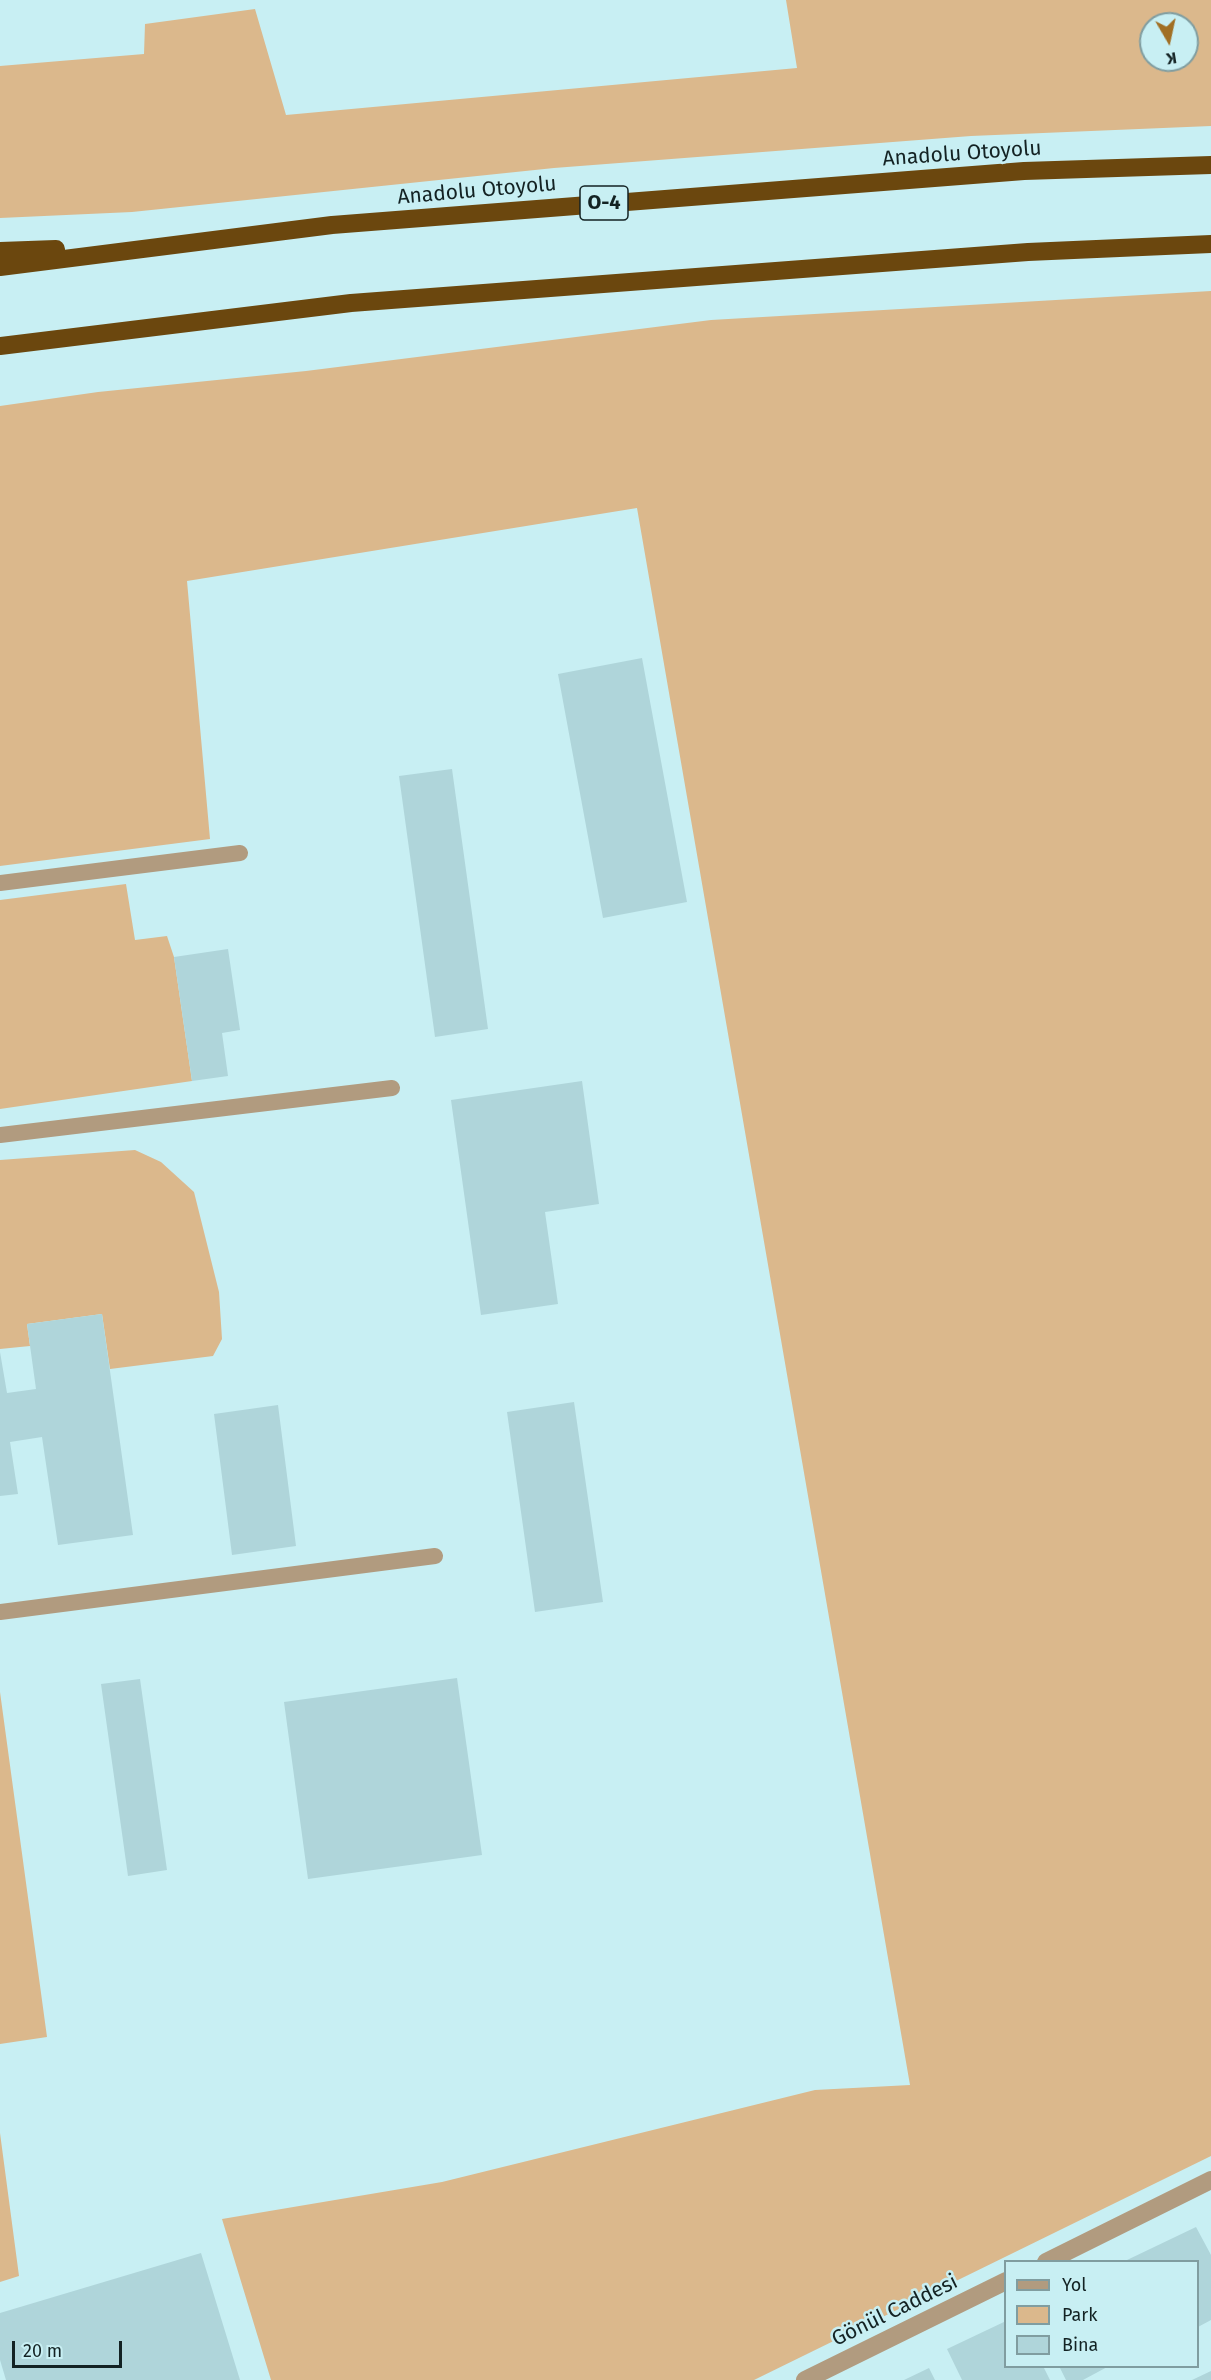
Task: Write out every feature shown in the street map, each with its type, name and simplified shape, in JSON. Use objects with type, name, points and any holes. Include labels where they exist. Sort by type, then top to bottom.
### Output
[{"type":"highway","name":"Anadolu Otoyolu","points":[[0,267],[332,225],[1024,171],[1211,165]]},
{"type":"highway","points":[[0,346],[351,303],[1028,252],[1211,244]]},
{"type":"highway","points":[[0,251],[145,247]]},
{"type":"street","points":[[1050,2260],[1211,2180]]},
{"type":"street","name":"Gönül Caddesi","points":[[805,2380],[1004,2281]]},
{"type":"lane","points":[[0,883],[240,853]]},
{"type":"lane","points":[[0,1135],[392,1088]]},
{"type":"lane","points":[[0,1612],[435,1556]]},
{"type":"green space","points":[[786,0],[1211,0],[1211,126],[971,136],[554,168],[132,212],[0,218],[0,66],[144,54],[145,24],[255,9],[286,115],[797,68]]},
{"type":"green space","points":[[1211,291],[1211,2156],[754,2380],[271,2380],[222,2219],[442,2182],[815,2090],[910,2085],[637,508],[187,581],[210,839],[0,866],[0,406],[98,392],[306,371],[711,320]]},
{"type":"green space","points":[[126,884],[135,940],[167,936],[174,957],[192,1081],[0,1109],[0,900]]},
{"type":"green space","points":[[135,1150],[161,1162],[194,1192],[219,1292],[222,1339],[213,1356],[110,1369],[102,1314],[27,1324],[30,1346],[0,1349],[0,1160]]},
{"type":"green space","points":[[0,1692],[47,2037],[0,2044]]},
{"type":"green space","points":[[0,2133],[19,2276],[0,2282]]},
{"type":"building","points":[[642,658],[687,902],[603,918],[558,674]]},
{"type":"building","points":[[452,769],[488,1029],[435,1037],[399,776]]},
{"type":"building","points":[[228,949],[240,1030],[222,1033],[228,1076],[192,1081],[174,957]]},
{"type":"building","points":[[582,1081],[599,1204],[545,1212],[558,1304],[481,1315],[451,1100]]},
{"type":"building","points":[[102,1314],[133,1535],[58,1545],[42,1437],[10,1442],[18,1494],[0,1496],[0,1352],[7,1393],[36,1389],[27,1324]]},
{"type":"building","points":[[574,1402],[603,1602],[535,1612],[507,1412]]},
{"type":"building","points":[[278,1405],[296,1546],[232,1555],[214,1414]]},
{"type":"building","points":[[457,1678],[482,1855],[308,1879],[284,1702]]},
{"type":"building","points":[[140,1679],[167,1870],[128,1876],[101,1684]]},
{"type":"building","points":[[1196,2227],[1211,2255],[1211,2320],[1199,2326],[1199,2260],[1127,2260]]},
{"type":"building","points":[[201,2253],[240,2380],[6,2380],[0,2360],[0,2313]]},
{"type":"building","points":[[1004,2322],[1004,2368],[1044,2368],[1050,2380],[962,2380],[947,2349]]},
{"type":"building","points":[[929,2368],[935,2380],[904,2380]]},
{"type":"building","points":[[1060,2368],[1105,2368],[1083,2380],[1066,2380]]},
{"type":"building","points":[[1211,2371],[1211,2380],[1192,2380]]}]
